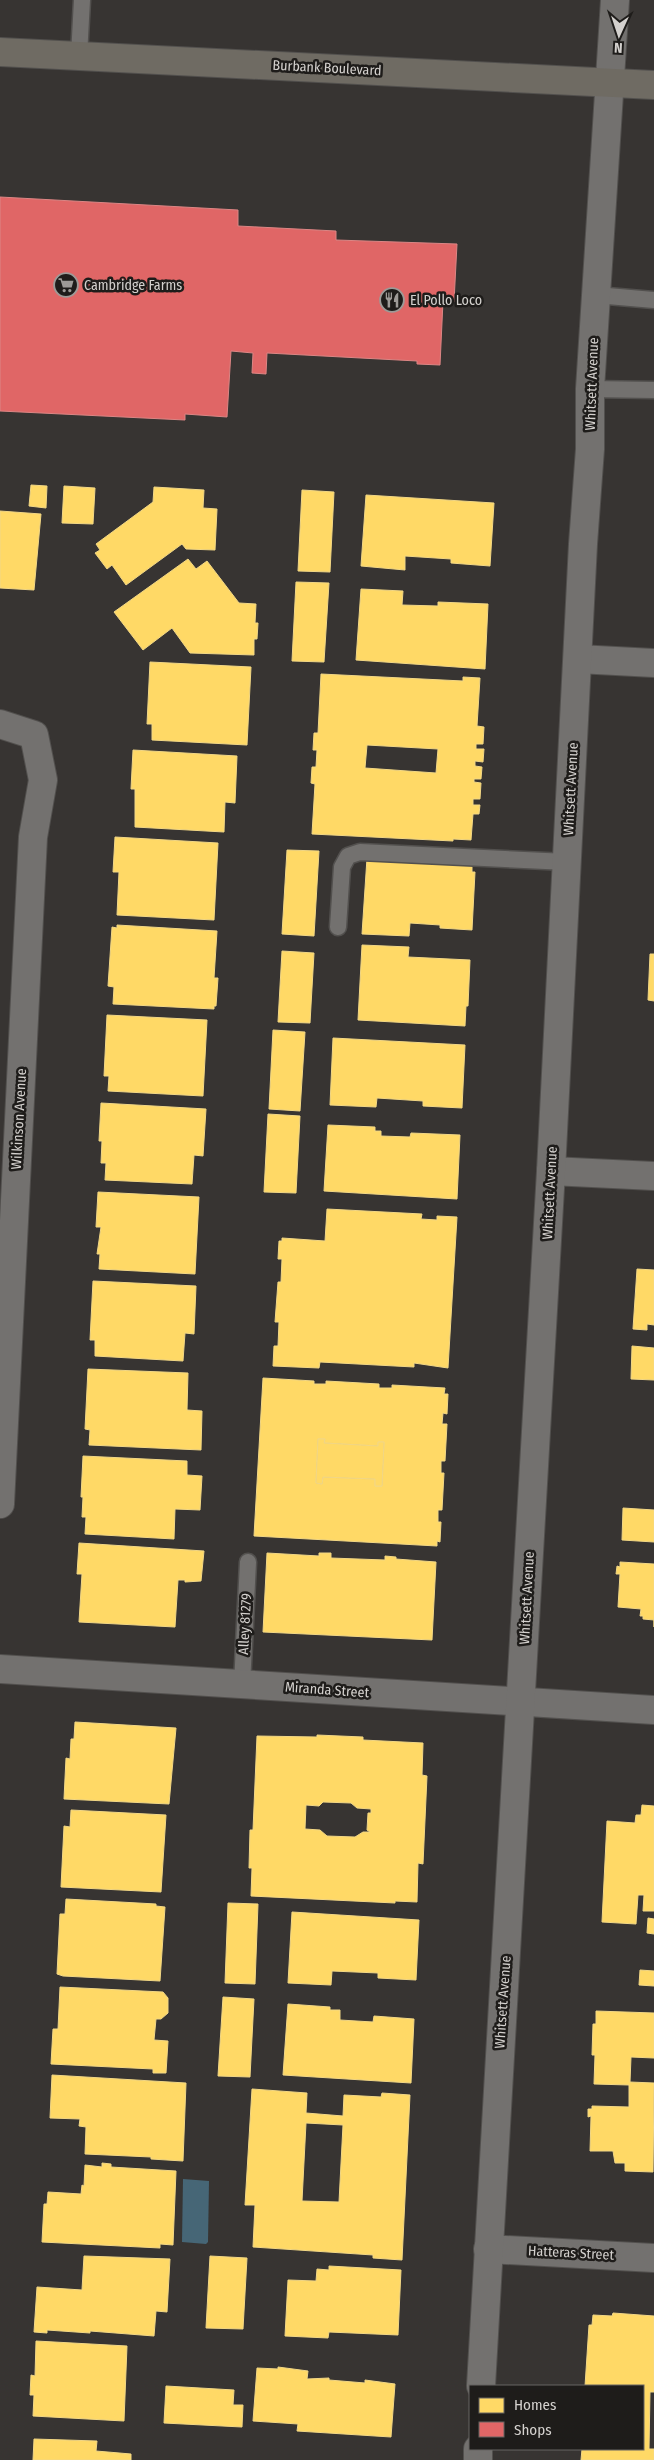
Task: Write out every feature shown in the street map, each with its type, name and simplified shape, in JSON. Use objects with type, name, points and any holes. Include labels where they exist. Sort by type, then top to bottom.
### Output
[{"type":"main road","name":"Whitsett Avenue","points":[[481,2385],[551,1170],[578,659],[582,544],[590,449],[590,389],[615,0]]},
{"type":"main road","name":"Burbank Boulevard","points":[[0,52],[654,86]]},
{"type":"main road","points":[[578,659],[654,663]]},
{"type":"main road","name":"Wilkinson Avenue","points":[[0,724],[34,735],[43,780],[33,837],[0,1504]]},
{"type":"main road","points":[[551,1170],[654,1176]]},
{"type":"main road","name":"Miranda Street","points":[[0,1669],[654,1710]]},
{"type":"main road","name":"Hatteras Street","points":[[488,2249],[654,2258]]},
{"type":"lane","points":[[79,56],[82,0]]},
{"type":"lane","points":[[596,295],[654,300]]},
{"type":"lane","points":[[590,389],[654,390]]},
{"type":"lane","points":[[338,927],[342,867],[348,856],[360,852],[567,862]]},
{"type":"lane","name":"Alley 81279","points":[[242,1685],[248,1562]]},
{"type":"water","points":[[183,2179],[209,2181],[208,2242],[206,2244],[182,2242]]},
{"type":"building: Homes","points":[[31,485],[47,486],[46,508],[29,506]]},
{"type":"building: Homes","points":[[64,486],[95,488],[93,524],[62,523]]},
{"type":"building: Homes","points":[[154,487],[204,490],[203,508],[217,509],[215,550],[186,549],[182,544],[126,585],[112,565],[107,569],[95,553],[100,550],[96,544],[153,502]]},
{"type":"building: Homes","points":[[302,490],[334,492],[330,572],[298,571]]},
{"type":"building: Homes","points":[[366,495],[494,503],[490,566],[451,563],[451,559],[405,556],[405,570],[361,566]]},
{"type":"building: Homes","points":[[0,511],[41,514],[34,590],[0,588]]},
{"type":"building: Homes","points":[[188,559],[196,569],[207,561],[239,603],[256,604],[255,623],[258,623],[257,639],[254,639],[254,655],[190,653],[172,628],[143,650],[114,612]]},
{"type":"building: Homes","points":[[296,582],[329,583],[324,662],[292,661]]},
{"type":"building: Homes","points":[[361,589],[403,591],[402,605],[438,606],[438,602],[488,604],[485,669],[356,660]]},
{"type":"building: Homes","points":[[150,662],[251,667],[247,745],[152,740],[152,724],[147,724]]},
{"type":"building: Homes","points":[[321,674],[463,681],[463,677],[480,678],[477,726],[484,727],[483,744],[476,744],[476,749],[484,749],[483,762],[475,761],[475,766],[482,767],[481,779],[474,779],[474,782],[481,783],[480,799],[473,799],[473,805],[480,805],[479,814],[473,814],[471,840],[453,839],[453,841],[312,834],[315,784],[311,783],[312,767],[316,767],[317,750],[313,750],[314,733],[318,733]],"holes":[[[367,745],[438,749],[436,773],[365,768]]]},
{"type":"building: Homes","points":[[133,750],[237,756],[235,803],[225,802],[224,832],[135,827],[135,789],[131,789]]},
{"type":"building: Homes","points":[[115,837],[218,843],[214,920],[117,915],[119,872],[113,872]]},
{"type":"building: Homes","points":[[287,850],[319,851],[314,936],[282,934]]},
{"type":"building: Homes","points":[[367,858],[472,864],[472,872],[475,872],[472,930],[440,928],[440,925],[410,923],[409,936],[362,934]]},
{"type":"building: Homes","points":[[117,925],[217,931],[214,978],[218,978],[216,1006],[214,1006],[214,1009],[113,1004],[114,987],[108,986],[112,927],[117,928]]},
{"type":"building: Homes","points":[[362,945],[409,947],[408,957],[470,960],[465,1026],[358,1020]]},
{"type":"building: Homes","points":[[282,951],[314,953],[310,1023],[278,1022]]},
{"type":"building: Homes","points":[[650,954],[654,954],[654,1001],[648,1000]]},
{"type":"building: Homes","points":[[107,1015],[207,1020],[203,1096],[108,1091],[109,1076],[104,1076]]},
{"type":"building: Homes","points":[[273,1030],[305,1032],[300,1111],[269,1109]]},
{"type":"building: Homes","points":[[333,1038],[465,1045],[462,1108],[423,1106],[423,1101],[377,1098],[376,1107],[330,1105]]},
{"type":"building: Homes","points":[[101,1103],[206,1109],[203,1156],[194,1155],[192,1184],[105,1180],[106,1163],[101,1163],[102,1141],[99,1141]]},
{"type":"building: Homes","points":[[268,1114],[300,1116],[296,1193],[264,1192]]},
{"type":"building: Homes","points":[[328,1125],[375,1127],[375,1131],[381,1131],[381,1136],[410,1137],[411,1133],[460,1135],[457,1199],[324,1191]]},
{"type":"building: Homes","points":[[98,1192],[199,1197],[195,1274],[99,1269],[100,1254],[97,1254],[101,1227],[96,1227]]},
{"type":"building: Homes","points":[[327,1209],[422,1214],[421,1219],[437,1220],[437,1216],[457,1217],[448,1368],[414,1363],[414,1367],[320,1362],[319,1368],[273,1366],[274,1346],[278,1346],[279,1322],[275,1322],[278,1282],[281,1282],[282,1259],[278,1259],[279,1241],[282,1241],[282,1238],[325,1241]]},
{"type":"building: Homes","points":[[637,1269],[654,1270],[654,1325],[647,1324],[647,1330],[633,1329]]},
{"type":"building: Homes","points":[[93,1281],[196,1286],[194,1334],[185,1333],[183,1361],[95,1356],[95,1340],[90,1340]]},
{"type":"building: Homes","points":[[632,1346],[654,1348],[654,1380],[631,1379]]},
{"type":"building: Homes","points":[[88,1369],[188,1373],[187,1410],[202,1411],[201,1450],[89,1445],[90,1430],[85,1429]]},
{"type":"building: Homes","points":[[263,1378],[314,1381],[314,1384],[326,1384],[326,1381],[379,1384],[379,1388],[392,1388],[392,1385],[445,1388],[444,1394],[448,1394],[447,1414],[443,1413],[442,1424],[447,1424],[445,1461],[441,1461],[441,1473],[444,1473],[442,1510],[438,1510],[438,1522],[441,1522],[440,1542],[437,1541],[437,1546],[254,1536]],"holes":[[[318,1439],[325,1439],[324,1443],[378,1446],[378,1442],[384,1442],[382,1486],[375,1486],[375,1479],[323,1477],[322,1484],[316,1483]]]},
{"type":"building: Homes","points":[[318,1439],[325,1439],[324,1443],[378,1446],[378,1442],[384,1442],[382,1486],[375,1486],[375,1479],[323,1477],[322,1484],[316,1483]]},
{"type":"building: Homes","points":[[83,1456],[187,1461],[187,1475],[202,1476],[200,1510],[175,1509],[174,1539],[85,1534],[86,1517],[82,1517],[83,1497],[81,1497]]},
{"type":"building: Homes","points":[[623,1508],[654,1510],[654,1542],[622,1540]]},
{"type":"building: Homes","points":[[79,1543],[204,1551],[201,1581],[185,1582],[185,1580],[178,1580],[175,1627],[79,1622],[82,1574],[77,1574]]},
{"type":"building: Homes","points":[[267,1553],[319,1556],[319,1553],[331,1553],[331,1558],[385,1560],[385,1556],[396,1557],[396,1559],[436,1562],[432,1640],[263,1632]]},
{"type":"building: Homes","points":[[620,1562],[654,1564],[654,1620],[643,1619],[643,1616],[640,1616],[641,1609],[618,1607],[620,1574],[616,1574],[617,1566],[620,1567]]},
{"type":"building: Homes","points":[[75,1722],[176,1728],[169,1804],[64,1799],[66,1758],[70,1759],[71,1739],[74,1739]]},
{"type":"building: Homes","points":[[317,1735],[363,1737],[363,1740],[423,1743],[422,1775],[427,1776],[423,1864],[418,1863],[417,1902],[395,1901],[395,1903],[251,1896],[252,1868],[249,1868],[250,1830],[253,1830],[257,1736],[317,1737]],"holes":[[[323,1802],[351,1803],[357,1808],[371,1809],[371,1813],[368,1813],[367,1830],[370,1832],[363,1832],[355,1837],[327,1836],[320,1830],[305,1829],[306,1805],[319,1806]]]},
{"type":"building: Homes","points":[[642,1805],[654,1806],[654,1911],[643,1911],[644,1895],[638,1895],[636,1924],[602,1922],[607,1821],[635,1823],[636,1815],[641,1815]]},
{"type":"building: Homes","points":[[71,1810],[166,1815],[161,1892],[61,1887],[64,1826],[70,1827]]},
{"type":"building: Homes","points":[[66,1899],[156,1904],[156,1906],[165,1907],[160,1981],[63,1976],[57,1974],[60,1914],[65,1914]]},
{"type":"building: Homes","points":[[228,1903],[258,1904],[255,1984],[225,1983]]},
{"type":"building: Homes","points":[[292,1912],[419,1920],[416,1980],[378,1978],[378,1973],[332,1971],[331,1985],[288,1983]]},
{"type":"building: Homes","points":[[648,1918],[654,1919],[654,1934],[647,1933]]},
{"type":"building: Homes","points":[[640,1970],[654,1971],[654,1986],[639,1985]]},
{"type":"building: Homes","points":[[60,1987],[163,1992],[168,1998],[168,2013],[161,2019],[156,2019],[154,2040],[168,2041],[166,2073],[153,2073],[153,2069],[51,2064],[53,2029],[58,2029]]},
{"type":"building: Homes","points":[[223,1997],[254,1999],[250,2077],[218,2076]]},
{"type":"building: Homes","points":[[288,2004],[330,2007],[330,2010],[340,2010],[340,2020],[373,2022],[374,2016],[414,2019],[411,2083],[283,2075]]},
{"type":"building: Homes","points":[[596,2011],[654,2013],[654,2058],[631,2057],[630,2082],[654,2083],[653,2172],[625,2171],[625,2163],[615,2163],[613,2151],[590,2151],[591,2116],[588,2117],[588,2109],[592,2109],[592,2106],[629,2107],[629,2085],[594,2084],[595,2055],[592,2055],[593,2024],[596,2024]]},
{"type":"building: Homes","points":[[52,2075],[186,2083],[183,2161],[151,2159],[151,2157],[85,2154],[86,2127],[79,2126],[80,2119],[50,2118]]},
{"type":"building: Homes","points":[[252,2089],[307,2093],[306,2113],[343,2116],[344,2095],[381,2097],[382,2093],[410,2095],[402,2260],[373,2258],[373,2255],[253,2247],[255,2205],[245,2205]],"holes":[[[306,2123],[343,2125],[339,2202],[302,2201]]]},
{"type":"building: Homes","points":[[102,2163],[111,2164],[111,2167],[176,2171],[173,2245],[160,2244],[160,2248],[42,2242],[44,2204],[47,2204],[48,2192],[81,2194],[82,2185],[84,2186],[85,2165],[102,2167]]},
{"type":"building: Homes","points":[[84,2256],[170,2259],[167,2312],[156,2311],[154,2336],[90,2331],[90,2333],[47,2330],[47,2333],[34,2332],[37,2287],[82,2290]]},
{"type":"building: Homes","points":[[210,2256],[247,2258],[243,2329],[206,2328]]},
{"type":"building: Homes","points":[[329,2266],[401,2270],[398,2335],[329,2332],[328,2338],[285,2336],[288,2280],[316,2281],[317,2269],[329,2270]]},
{"type":"building: Homes","points":[[613,2313],[654,2316],[654,2392],[650,2392],[649,2449],[654,2449],[654,2460],[581,2460],[582,2450],[644,2450],[644,2385],[585,2385],[589,2325],[592,2325],[593,2315],[612,2316]]},
{"type":"building: Homes","points":[[36,2341],[127,2346],[124,2421],[33,2416],[34,2395],[30,2395],[31,2375],[35,2376]]},
{"type":"building: Homes","points":[[278,2367],[308,2371],[307,2379],[329,2378],[329,2380],[365,2383],[365,2380],[395,2384],[391,2437],[297,2431],[298,2424],[253,2421],[257,2368],[278,2369]]},
{"type":"building: Homes","points":[[166,2386],[234,2390],[233,2405],[243,2405],[242,2427],[164,2423]]},
{"type":"building: Homes","points":[[34,2439],[97,2441],[96,2451],[131,2454],[131,2460],[33,2460]]},
{"type":"building: Shops","points":[[0,197],[238,210],[238,226],[336,231],[336,240],[457,244],[454,302],[443,301],[440,365],[417,364],[417,361],[267,353],[266,374],[252,373],[253,353],[231,351],[227,417],[185,414],[185,420],[0,411]]},
{"type":"place","name":"Cambridge Farms","points":[[66,285]]},
{"type":"place","name":"El Pollo Loco","points":[[392,300]]}]
